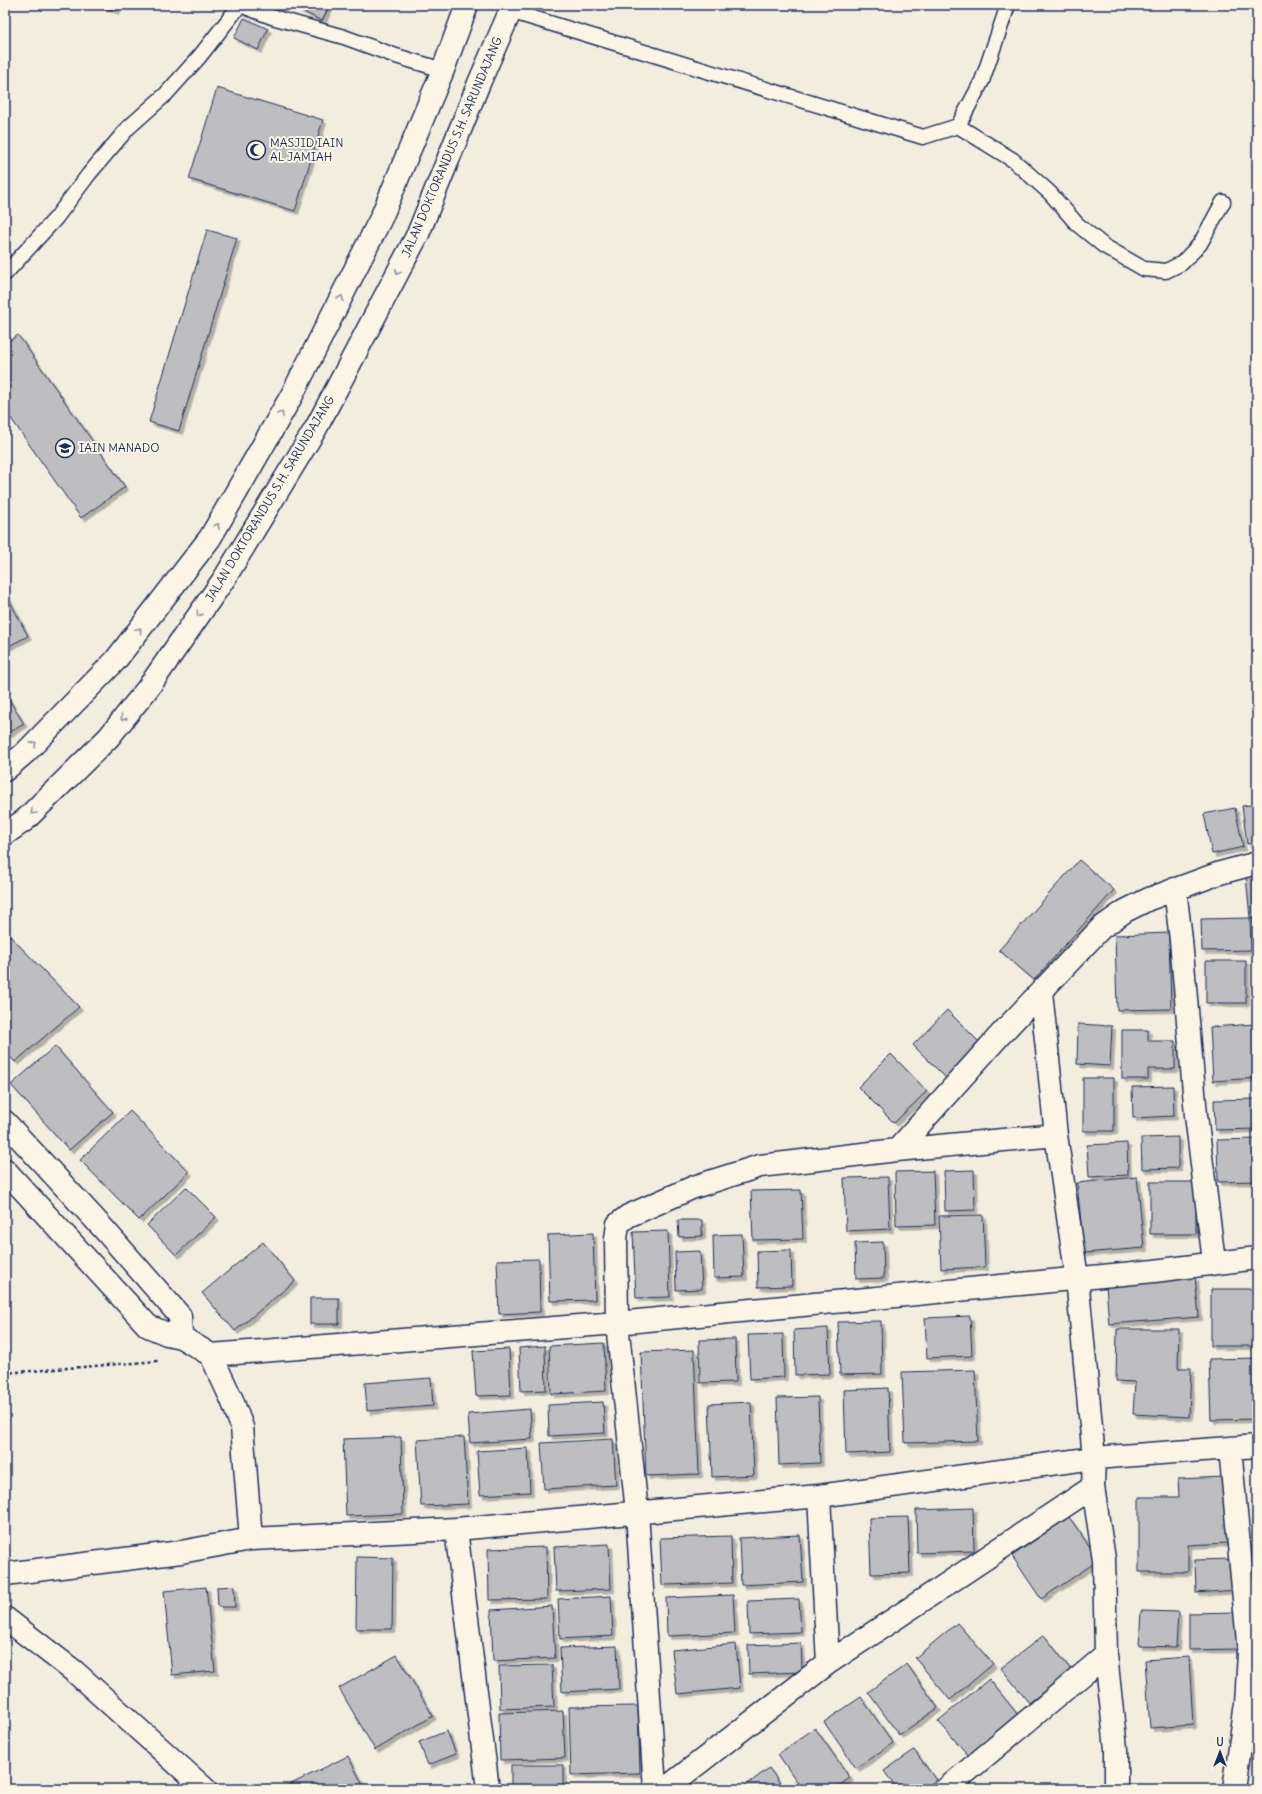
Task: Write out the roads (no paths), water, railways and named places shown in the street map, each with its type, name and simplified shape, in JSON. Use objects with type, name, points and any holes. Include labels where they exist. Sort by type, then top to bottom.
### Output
[{"type":"main road","points":[[5,770],[26,752],[115,661],[210,538],[292,394],[381,218],[467,5]]},
{"type":"main road","name":"JALAN DOKTORANDUS S.H. SARUNDAJANG","points":[[5,834],[25,820],[108,737],[148,688],[236,559],[316,428],[418,234],[511,8]]},
{"type":"main road","points":[[898,1150],[1000,1035],[1101,928],[1125,910],[1149,899],[1220,873],[1257,863]]},
{"type":"main road","points":[[1175,889],[1181,940],[1196,1116],[1214,1262]]},
{"type":"main road","points":[[1042,992],[1056,1135],[1077,1278],[1094,1458],[1093,1487],[1104,1559],[1106,1656],[1116,1749],[1116,1789]]},
{"type":"main road","points":[[5,1122],[102,1227],[180,1316],[181,1337]]},
{"type":"main road","points":[[655,1789],[637,1512],[617,1323],[616,1239],[618,1224],[628,1216],[694,1187],[760,1166],[898,1150],[1056,1135]]},
{"type":"main road","points":[[5,1170],[148,1326],[167,1334],[181,1337],[211,1355],[232,1400],[242,1427],[251,1540]]},
{"type":"main road","points":[[211,1355],[617,1323],[1077,1278],[1257,1258]]},
{"type":"main road","points":[[5,1574],[181,1552],[251,1540],[456,1529],[820,1496],[1094,1458],[1257,1446]]},
{"type":"main road","points":[[1230,1448],[1249,1653],[1246,1704],[1234,1789]]},
{"type":"main road","points":[[665,1789],[828,1663],[1093,1487]]},
{"type":"main road","points":[[820,1496],[828,1663]]},
{"type":"main road","points":[[456,1529],[488,1789]]},
{"type":"main road","points":[[5,1618],[75,1672],[205,1789]]},
{"type":"main road","points":[[946,1789],[1106,1656]]},
{"type":"lane","points":[[6,271],[56,218],[128,128],[166,94],[200,56],[240,5],[272,17],[344,37],[396,56],[442,70]]},
{"type":"lane","points":[[511,8],[923,137],[958,126],[982,81],[1008,5]]},
{"type":"lane","points":[[958,126],[1013,160],[1050,193],[1076,224],[1104,246],[1144,269],[1166,271],[1182,263],[1200,244],[1223,202]]},
{"type":"place","name":"MASJID IAIN AL JAMIAH","points":[[256,150]]},
{"type":"place","name":"IAIN MANADO","points":[[65,448]]}]
